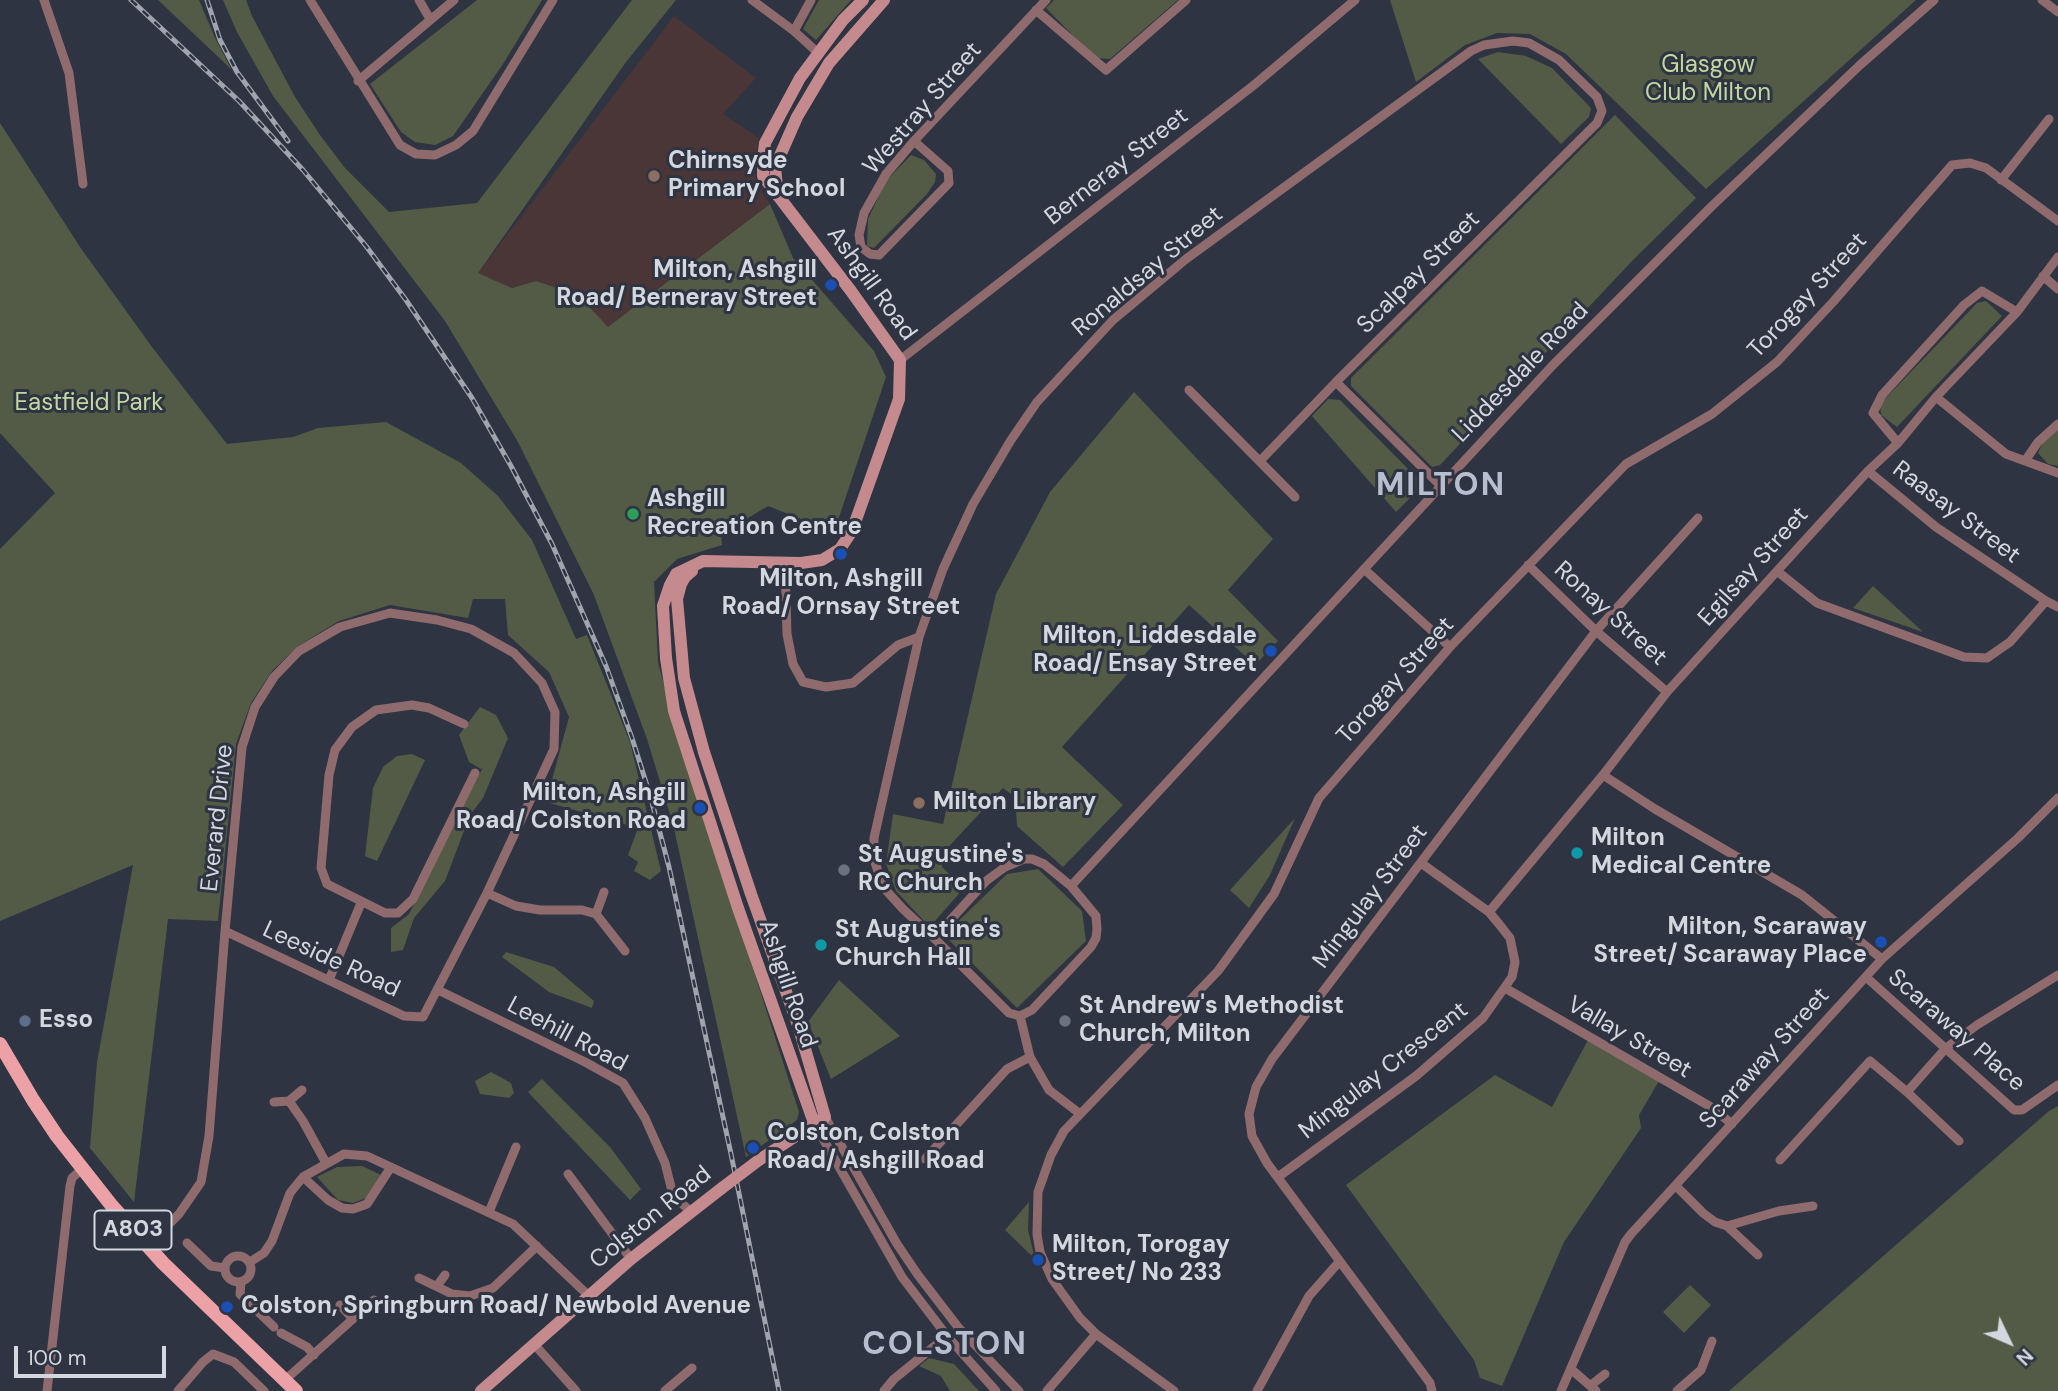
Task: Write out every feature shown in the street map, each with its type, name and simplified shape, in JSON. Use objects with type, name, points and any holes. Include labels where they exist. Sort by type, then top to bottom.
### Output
[{"type":"main road","name":"A803","points":[[0,1044],[33,1100],[82,1169],[147,1245],[296,1391]]},
{"type":"street","points":[[44,0],[69,73],[83,184]]},
{"type":"street","points":[[310,0],[400,145],[416,154],[435,155],[456,145],[473,131],[553,0]]},
{"type":"street","points":[[419,0],[430,19]]},
{"type":"street","points":[[358,80],[454,0]]},
{"type":"street","points":[[752,0],[817,52]]},
{"type":"street","points":[[794,31],[811,0]]},
{"type":"street","name":"Ashgill Road","points":[[863,0],[817,52],[800,78],[765,143],[762,159],[764,176],[900,360],[899,399],[852,531],[840,549],[822,560],[801,563],[703,561],[685,577],[677,599],[684,678],[704,752],[798,1025],[819,1120],[888,1256],[920,1303],[996,1391]]},
{"type":"street","points":[[778,196],[775,167],[797,117],[830,63],[884,0]]},
{"type":"street","name":"Westray Street","points":[[914,141],[948,171],[949,183],[879,255],[870,254],[861,247],[859,235],[864,213],[886,174],[914,141],[1046,0]]},
{"type":"street","points":[[1036,10],[1106,70],[1186,0]]},
{"type":"street","name":"Berneray Street","points":[[900,360],[1254,85],[1354,0]]},
{"type":"street","name":"Liddesdale Road","points":[[1071,886],[1552,366],[1711,207],[1860,65],[1934,0]]},
{"type":"street","points":[[2042,0],[2058,12]]},
{"type":"street","name":"Ronaldsay Street","points":[[934,938],[883,887],[874,859],[874,838],[919,637],[943,569],[973,504],[1037,402],[1113,320],[1186,259],[1484,45],[1513,41],[1529,43],[1549,54],[1559,60],[1597,97],[1602,111]]},
{"type":"street","name":"Scalpay Street","points":[[1260,461],[1597,122],[1602,111]]},
{"type":"street","points":[[2001,180],[2049,119]]},
{"type":"street","name":"Torogay Street","points":[[1174,1391],[1097,1334],[1080,1318],[1052,1279],[1040,1252],[1037,1234],[1038,1192],[1051,1155],[1064,1131],[1218,971],[1274,894],[1319,798],[1450,647],[1626,464],[1712,414],[1777,362],[1952,165],[1970,163],[1986,168],[2058,221]]},
{"type":"street","name":"Egilsay Street","points":[[1489,912],[1603,775],[1667,691],[2017,312],[2058,257]]},
{"type":"street","points":[[2043,276],[2058,289]]},
{"type":"street","points":[[1898,443],[1873,413],[1882,395],[1964,305],[1982,291],[2017,312]]},
{"type":"street","points":[[1336,382],[1440,485]]},
{"type":"street","points":[[1189,390],[1295,497]]},
{"type":"street","points":[[1936,397],[2006,454],[2058,473]]},
{"type":"street","points":[[2025,461],[2038,442],[2058,424]]},
{"type":"street","name":"Raasay Street","points":[[1868,471],[1936,527],[2058,607]]},
{"type":"street","name":"Mingulay Street","points":[[1432,1391],[1430,1383],[1339,1262],[1252,1136],[1248,1114],[1256,1087],[1272,1059],[1596,631],[1698,518]]},
{"type":"street","points":[[785,562],[787,634],[793,664],[803,682],[825,687],[853,683],[898,645],[919,637]]},
{"type":"street","name":"Ronay Street","points":[[1528,565],[1596,631],[1667,691]]},
{"type":"street","points":[[1364,569],[1450,647]]},
{"type":"street","points":[[1777,571],[1817,603],[1964,657],[1987,658],[2010,642],[2046,601]]},
{"type":"street","name":"Everard Drive","points":[[147,1245],[179,1214],[201,1182],[209,1136],[242,747],[255,707],[274,677],[299,651],[340,627],[390,613],[437,620],[471,629],[514,653],[542,683],[555,712],[554,749],[486,893],[423,1017]]},
{"type":"street","points":[[464,723],[429,708],[412,705],[376,710],[352,727],[335,750],[328,775],[321,868],[327,884],[385,913],[398,913],[413,899],[475,773]]},
{"type":"street","points":[[1603,775],[1802,895],[1882,959]]},
{"type":"street","name":"Scaraway Street","points":[[1561,1391],[1626,1242],[1882,959],[2018,838],[2058,798]]},
{"type":"street","points":[[1032,859],[1044,864],[1071,886],[1096,916],[1096,938],[1032,1010],[1020,1016],[1009,1013],[934,938],[986,881],[1015,862],[1032,859]]},
{"type":"street","name":"Mingulay Crescent","points":[[1278,1177],[1416,1076],[1483,1018],[1512,977],[1515,962],[1510,938],[1489,912],[1421,863]]},
{"type":"street","points":[[596,914],[604,892]]},
{"type":"street","points":[[486,893],[516,906],[540,910],[582,910],[596,914],[625,951]]},
{"type":"street","points":[[329,980],[361,902]]},
{"type":"street","name":"Leeside Road","points":[[225,931],[404,1016],[423,1017]]},
{"type":"street","points":[[1907,1092],[1946,1048],[2058,975]]},
{"type":"street","name":"Scaraway Place","points":[[1867,977],[2014,1110],[2022,1110],[2058,1085]]},
{"type":"street","name":"Vallay Street","points":[[1505,988],[1711,1107],[1732,1124]]},
{"type":"street","name":"Leehill Road","points":[[438,990],[623,1083],[645,1118],[665,1163],[673,1195],[691,1212]]},
{"type":"street","points":[[1020,1016],[1030,1057],[1049,1090],[1079,1113]]},
{"type":"street","points":[[925,1159],[1007,1069],[1030,1057]]},
{"type":"street","points":[[1780,1160],[1870,1061],[1959,1141]]},
{"type":"street","points":[[274,1102],[289,1101],[302,1090]]},
{"type":"street","points":[[289,1101],[326,1163]]},
{"type":"street","name":"Ashgill Road","points":[[819,1120],[918,1275],[958,1327],[1019,1391]]},
{"type":"street","name":"Colston Road","points":[[484,1390],[631,1259],[759,1160],[819,1120]]},
{"type":"street","points":[[489,1212],[516,1147]]},
{"type":"street","points":[[250,1262],[264,1254],[272,1241],[290,1193],[303,1177],[344,1154],[367,1156],[513,1224],[589,1296]]},
{"type":"street","points":[[303,1177],[328,1200],[342,1208],[353,1209],[367,1204],[376,1194],[391,1167]]},
{"type":"street","points":[[47,1391],[69,1186],[72,1178],[82,1169]]},
{"type":"street","points":[[568,1174],[631,1259]]},
{"type":"street","points":[[1676,1186],[1703,1213],[1715,1222],[1727,1226],[1758,1255]]},
{"type":"street","points":[[1727,1226],[1779,1211],[1813,1206]]},
{"type":"street","points":[[187,1243],[211,1266],[225,1268]]},
{"type":"street","points":[[419,1278],[452,1294],[470,1296],[493,1288],[537,1246]]},
{"type":"street","points":[[241,1282],[230,1279],[225,1268],[228,1260],[237,1255],[246,1257],[250,1262],[250,1275],[241,1282],[240,1294],[277,1330],[314,1355]]},
{"type":"street","points":[[1257,1391],[1309,1296],[1339,1262]]},
{"type":"street","points":[[437,1286],[445,1275]]},
{"type":"street","points":[[285,1380],[374,1300]]},
{"type":"street","points":[[340,1305],[353,1319]]},
{"type":"street","points":[[1047,1391],[1097,1334]]},
{"type":"street","points":[[884,1391],[894,1379],[947,1336]]},
{"type":"street","points":[[1677,1391],[1701,1370],[1712,1341]]},
{"type":"street","points":[[534,1344],[576,1391]]},
{"type":"street","points":[[178,1391],[213,1354],[234,1362],[264,1391]]},
{"type":"street","points":[[666,1391],[692,1368]]},
{"type":"street","points":[[1571,1369],[1593,1389],[1605,1374]]},
{"type":"shaded area","name":"Chirnsyde Primary School","points":[[674,16],[756,78],[723,114],[759,138],[754,169],[757,183],[770,204],[607,328],[578,295],[536,281],[512,288],[478,273]]},
{"type":"green space","points":[[158,0],[199,0],[232,70]]},
{"type":"green space","points":[[223,0],[246,0],[295,97],[320,135],[345,168],[389,212],[477,203],[632,0],[676,0],[626,62],[478,273],[512,288],[536,281],[578,295],[608,327],[770,204],[793,258],[874,351],[886,377],[834,532],[768,506],[721,534],[722,545],[677,559],[654,582],[658,662],[672,716],[799,1112],[797,1120],[746,1157],[673,824],[647,739],[594,595],[518,442],[445,321],[273,96],[237,32]]},
{"type":"green space","points":[[477,0],[542,0],[503,64],[453,136],[435,145],[415,142],[401,132],[370,84]]},
{"type":"green space","points":[[819,0],[851,0],[816,40],[803,29]]},
{"type":"green space","points":[[1054,0],[1178,0],[1110,59],[1095,58],[1046,8]]},
{"type":"green space","name":"Glasgow Club Milton","points":[[1390,0],[1916,0],[1706,189],[1566,54],[1530,34],[1497,33],[1465,45],[1416,82]]},
{"type":"green space","points":[[1498,52],[1526,56],[1552,68],[1591,108],[1589,117],[1561,144],[1478,59]]},
{"type":"green space","points":[[1615,115],[1696,198],[1633,260],[1440,465],[1432,467],[1351,386],[1351,378]]},
{"type":"green space","name":"Eastfield Park","points":[[0,123],[80,247],[227,444],[293,437],[318,428],[386,422],[461,463],[498,496],[532,540],[576,639],[587,635],[630,742],[661,871],[650,880],[634,871],[638,862],[628,855],[638,828],[546,802],[569,717],[549,672],[508,635],[505,599],[473,599],[468,618],[390,605],[339,621],[298,646],[272,671],[251,703],[236,744],[218,921],[168,919],[134,1202],[90,1148],[97,1062],[133,865],[0,921],[0,549],[55,493],[0,433]]},
{"type":"green space","points":[[911,155],[924,160],[936,174],[935,182],[927,194],[874,248],[867,246],[868,219],[886,181]]},
{"type":"green space","points":[[1986,301],[2002,316],[1897,427],[1881,415],[1880,404],[1977,303]]},
{"type":"green space","points":[[1134,392],[1273,539],[1228,590],[1278,641],[1255,665],[1189,605],[1062,747],[1123,805],[1063,867],[1017,826],[1015,797],[1003,788],[942,854],[942,867],[964,888],[935,921],[925,922],[896,891],[886,864],[893,814],[943,824],[996,594],[1050,492]]},
{"type":"green space","points":[[1328,399],[1340,400],[1420,481],[1419,489],[1396,512],[1312,416]]},
{"type":"green space","points":[[2058,427],[2058,466],[2048,464],[2038,453],[2043,442]]},
{"type":"green space","points":[[1873,586],[1923,632],[1853,608]]},
{"type":"green space","points":[[480,707],[496,715],[508,738],[483,798],[470,815],[445,881],[414,918],[403,950],[391,952],[391,928],[409,914],[483,767],[481,769],[469,762],[459,735]]},
{"type":"green space","points":[[412,754],[425,760],[377,861],[365,856],[373,788],[383,767],[397,756]]},
{"type":"green space","points":[[1295,818],[1270,875],[1249,908],[1230,890]]},
{"type":"green space","points":[[1038,869],[1082,911],[1086,941],[1017,1008],[944,935],[1007,874]]},
{"type":"green space","points":[[506,952],[554,967],[594,1001],[592,1008],[549,992],[502,957]]},
{"type":"green space","points":[[839,980],[900,1036],[831,1079],[808,1022]]},
{"type":"green space","points":[[1588,1040],[1659,1081],[1639,1115],[1641,1128],[1564,1242],[1502,1386],[1480,1378],[1474,1360],[1346,1185],[1495,1075],[1552,1107]]},
{"type":"green space","points":[[491,1072],[511,1083],[514,1093],[509,1098],[480,1094],[475,1081]]},
{"type":"green space","points":[[542,1079],[610,1147],[641,1189],[630,1200],[528,1092]]},
{"type":"green space","points":[[2058,1106],[2058,1391],[1729,1391],[2049,1111]]},
{"type":"green space","points":[[362,1166],[381,1175],[366,1198],[353,1203],[338,1200],[317,1177],[337,1167]]},
{"type":"green space","points":[[1029,1202],[1028,1230],[1035,1259],[1005,1230]]},
{"type":"green space","points":[[1690,1285],[1711,1305],[1684,1333],[1663,1312]]},
{"type":"green space","points":[[929,1358],[954,1364],[979,1391],[950,1391],[941,1376],[919,1366]]},
{"type":"railway","points":[[131,0],[239,101],[303,170],[366,246],[472,398],[552,544],[606,666],[650,795],[669,867],[779,1391]]},
{"type":"railway","points":[[207,0],[220,40],[237,72],[288,141]]},
{"type":"place","name":"Chirnsyde Primary School","points":[[654,176]]},
{"type":"place","name":"Milton, Ashgill Road/ Berneray Street","points":[[831,285]]},
{"type":"place","name":"Ashgill Recreation Centre","points":[[633,514]]},
{"type":"place","name":"Milton, Ashgill Road/ Ornsay Street","points":[[841,554]]},
{"type":"place","name":"Milton, Liddesdale Road/ Ensay Street","points":[[1271,651]]},
{"type":"place","name":"Milton Library","points":[[919,803]]},
{"type":"place","name":"Milton, Ashgill Road/ Colston Road","points":[[700,808]]},
{"type":"place","name":"Milton Medical Centre","points":[[1577,853]]},
{"type":"place","name":"St Augustine's RC Church","points":[[844,870]]},
{"type":"place","name":"Milton, Scaraway Street/ Scaraway Place","points":[[1881,942]]},
{"type":"place","name":"St Augustine's Church Hall","points":[[821,945]]},
{"type":"place","name":"Esso","points":[[25,1021]]},
{"type":"place","name":"St Andrew's Methodist Church, Milton","points":[[1065,1021]]},
{"type":"place","name":"Colston, Colston Road/ Ashgill Road","points":[[753,1148]]},
{"type":"place","name":"Milton, Torogay Street/ No 233","points":[[1038,1260]]},
{"type":"place","name":"Colston, Springburn Road/ Newbold Avenue","points":[[227,1307]]},
{"type":"district","name":"MILTON","points":[[1441,487]]},
{"type":"district","name":"COLSTON","points":[[945,1346]]}]
